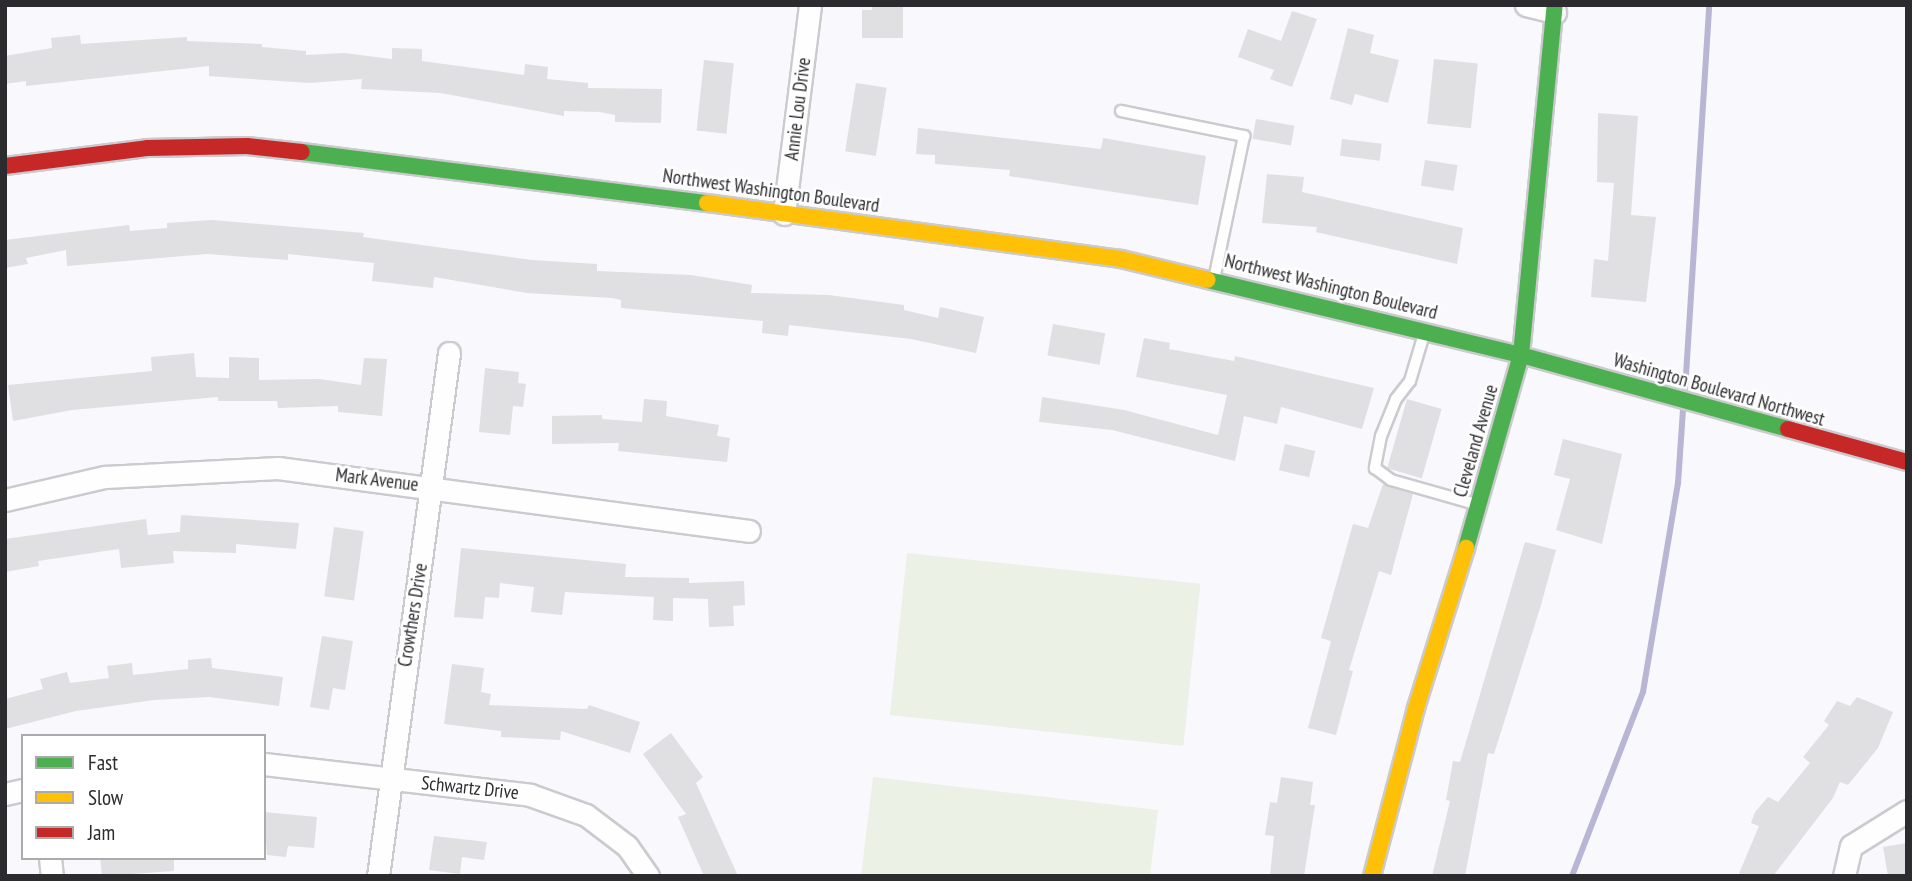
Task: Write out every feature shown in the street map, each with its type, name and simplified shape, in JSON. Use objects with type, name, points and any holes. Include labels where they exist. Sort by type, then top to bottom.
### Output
[{"type":"main road","name":"Cleveland Avenue","points":[[1373,876],[1416,708],[1479,505],[1521,355],[1555,8]]},
{"type":"main road","name":"Northwest Washington Boulevard","points":[[5,166],[147,148],[247,146],[407,163],[1121,259],[1521,355]]},
{"type":"main road","name":"Washington Boulevard Northwest","points":[[1521,355],[1716,412],[1907,463]]},
{"type":"street","name":"Annie Lou Drive","points":[[784,214],[810,5]]},
{"type":"street","points":[[1526,5],[1555,8]]},
{"type":"street","name":"Crowthers Drive","points":[[378,876],[388,779],[433,487],[449,353]]},
{"type":"street","name":"Mark Avenue","points":[[5,500],[105,477],[278,468],[749,531]]},
{"type":"street","name":"Schwartz Drive","points":[[266,764],[530,795],[575,811],[627,846],[648,876]]},
{"type":"street","points":[[1844,876],[1851,846],[1907,811]]},
{"type":"lane","points":[[1121,110],[1244,136],[1214,280]]},
{"type":"lane","points":[[1424,331],[1410,381],[1396,400],[1381,436],[1375,468],[1391,480],[1479,505]]},
{"type":"shaded area","points":[[907,553],[1200,584],[1183,746],[890,715]]},
{"type":"shaded area","points":[[873,777],[1158,810],[1150,876],[861,876]]},
{"type":"building","points":[[872,5],[903,5],[903,38],[862,38],[862,10],[872,10]]},
{"type":"building","points":[[1292,11],[1317,19],[1292,87],[1270,79],[1274,70],[1238,57],[1248,29],[1281,41]]},
{"type":"building","points":[[1348,28],[1374,35],[1370,53],[1399,60],[1388,103],[1355,94],[1352,105],[1330,99]]},
{"type":"building","points":[[80,35],[81,44],[187,37],[187,41],[262,44],[262,47],[306,51],[306,55],[344,53],[392,59],[392,48],[422,49],[422,61],[524,75],[525,64],[548,67],[547,79],[588,83],[588,88],[662,89],[661,123],[615,122],[615,115],[600,112],[564,111],[564,116],[441,93],[361,89],[362,79],[309,83],[209,76],[209,66],[26,86],[26,81],[5,84],[5,56],[52,48],[51,38]]},
{"type":"building","points":[[1434,59],[1478,64],[1471,128],[1427,124]]},
{"type":"building","points":[[704,60],[734,63],[726,134],[697,131]]},
{"type":"building","points":[[856,83],[887,88],[876,156],[845,151]]},
{"type":"building","points":[[1598,113],[1638,116],[1631,215],[1656,217],[1646,302],[1591,297],[1594,259],[1608,261],[1614,183],[1597,182]]},
{"type":"building","points":[[1256,119],[1294,126],[1291,145],[1253,139]]},
{"type":"building","points":[[918,128],[1101,149],[1103,138],[1206,156],[1198,205],[1009,176],[1010,170],[935,164],[935,155],[916,154]]},
{"type":"building","points":[[1342,139],[1382,144],[1380,161],[1340,156]]},
{"type":"building","points":[[1425,160],[1458,165],[1454,191],[1421,186]]},
{"type":"building","points":[[1267,174],[1304,177],[1302,192],[1463,228],[1457,264],[1316,232],[1317,227],[1262,223]]},
{"type":"building","points":[[212,220],[364,233],[363,237],[532,260],[597,264],[597,271],[691,275],[752,285],[751,293],[829,295],[904,305],[904,310],[938,318],[940,307],[984,317],[976,353],[911,339],[789,325],[788,336],[762,333],[763,321],[621,308],[621,300],[612,298],[527,293],[434,277],[433,288],[372,281],[374,263],[288,254],[288,260],[207,254],[67,266],[66,250],[26,258],[28,264],[5,268],[5,240],[129,225],[130,231],[167,228],[167,223]]},
{"type":"building","points":[[1053,324],[1105,333],[1100,365],[1047,356]]},
{"type":"building","points":[[1144,338],[1170,343],[1169,349],[1234,361],[1235,356],[1374,388],[1362,429],[1281,407],[1277,424],[1244,416],[1235,461],[1112,430],[1039,422],[1042,397],[1124,410],[1218,435],[1227,395],[1136,377]]},
{"type":"building","points":[[194,353],[196,377],[229,378],[229,357],[259,358],[259,380],[319,379],[361,385],[364,358],[387,359],[382,416],[338,412],[338,406],[278,408],[277,401],[218,401],[218,397],[72,410],[13,421],[8,385],[152,371],[151,357]]},
{"type":"building","points":[[485,368],[519,372],[518,383],[526,384],[523,407],[513,406],[510,435],[479,432]]},
{"type":"building","points":[[644,399],[667,401],[666,416],[719,425],[717,436],[730,438],[727,462],[618,451],[619,443],[552,444],[552,416],[602,415],[602,419],[642,422]]},
{"type":"building","points":[[1407,399],[1442,409],[1422,478],[1387,468]]},
{"type":"building","points":[[1563,439],[1622,454],[1602,544],[1556,530],[1570,479],[1554,475]]},
{"type":"building","points":[[1285,444],[1315,451],[1309,477],[1279,470]]},
{"type":"building","points":[[1383,484],[1413,494],[1391,575],[1379,571],[1349,670],[1353,671],[1336,735],[1308,728],[1331,641],[1321,638],[1353,524],[1368,528]]},
{"type":"building","points":[[181,515],[299,523],[296,549],[236,544],[236,553],[173,551],[174,563],[121,568],[119,549],[38,561],[39,566],[5,572],[5,539],[146,519],[148,535],[180,532]]},
{"type":"building","points":[[334,527],[364,531],[354,600],[324,596]]},
{"type":"building","points":[[1525,542],[1556,550],[1541,605],[1494,754],[1488,753],[1465,876],[1432,876],[1450,801],[1446,800],[1453,761],[1460,762]]},
{"type":"building","points":[[461,548],[626,564],[625,577],[689,578],[689,583],[744,581],[745,605],[733,606],[734,626],[709,627],[708,599],[673,598],[673,621],[653,620],[654,597],[565,592],[562,615],[531,612],[534,587],[500,583],[499,598],[485,597],[483,619],[454,617]]},
{"type":"building","points":[[322,636],[353,641],[345,690],[333,688],[329,710],[310,707]]},
{"type":"building","points":[[211,658],[212,668],[283,677],[279,706],[209,697],[154,700],[76,711],[5,729],[5,699],[43,689],[40,679],[67,672],[70,683],[109,678],[107,666],[132,663],[133,675],[188,669],[188,660]]},
{"type":"building","points":[[452,664],[484,668],[481,692],[491,694],[489,705],[587,709],[589,705],[640,722],[630,753],[561,731],[560,740],[501,737],[501,731],[444,724]]},
{"type":"building","points":[[1857,697],[1893,712],[1878,748],[1848,785],[1840,782],[1833,798],[1773,876],[1738,876],[1759,826],[1751,823],[1755,812],[1768,797],[1778,802],[1810,763],[1803,757],[1829,725],[1824,721],[1837,701],[1850,706]]},
{"type":"building","points":[[671,733],[703,777],[696,783],[738,876],[704,876],[678,817],[686,814],[643,754]]},
{"type":"building","points":[[1281,777],[1313,782],[1310,805],[1315,805],[1304,876],[1270,876],[1274,836],[1265,835],[1270,802],[1277,803]]},
{"type":"building","points":[[266,812],[317,817],[314,848],[288,846],[286,857],[267,855]]},
{"type":"building","points":[[434,836],[487,842],[484,860],[462,857],[460,874],[429,870]]},
{"type":"building","points":[[1907,843],[1907,876],[1888,876],[1883,847]]},
{"type":"building","points":[[100,860],[174,860],[174,871],[102,876]]},
{"type":"waterway","points":[[1685,391],[1709,5]]},
{"type":"waterway","points":[[1572,876],[1643,692],[1678,483],[1683,409]]},
{"type":"traffic: fast","points":[[1466,548],[1521,355],[1555,5]]},
{"type":"traffic: fast","points":[[302,152],[707,203]]},
{"type":"traffic: fast","points":[[1208,280],[1521,355],[1788,429]]},
{"type":"traffic: slow","points":[[707,203],[1121,259],[1208,280]]},
{"type":"traffic: slow","points":[[1372,876],[1416,708],[1466,548]]},
{"type":"traffic: jam","points":[[5,166],[147,148],[247,146],[302,152]]},
{"type":"traffic: jam","points":[[1788,429],[1907,462]]}]
